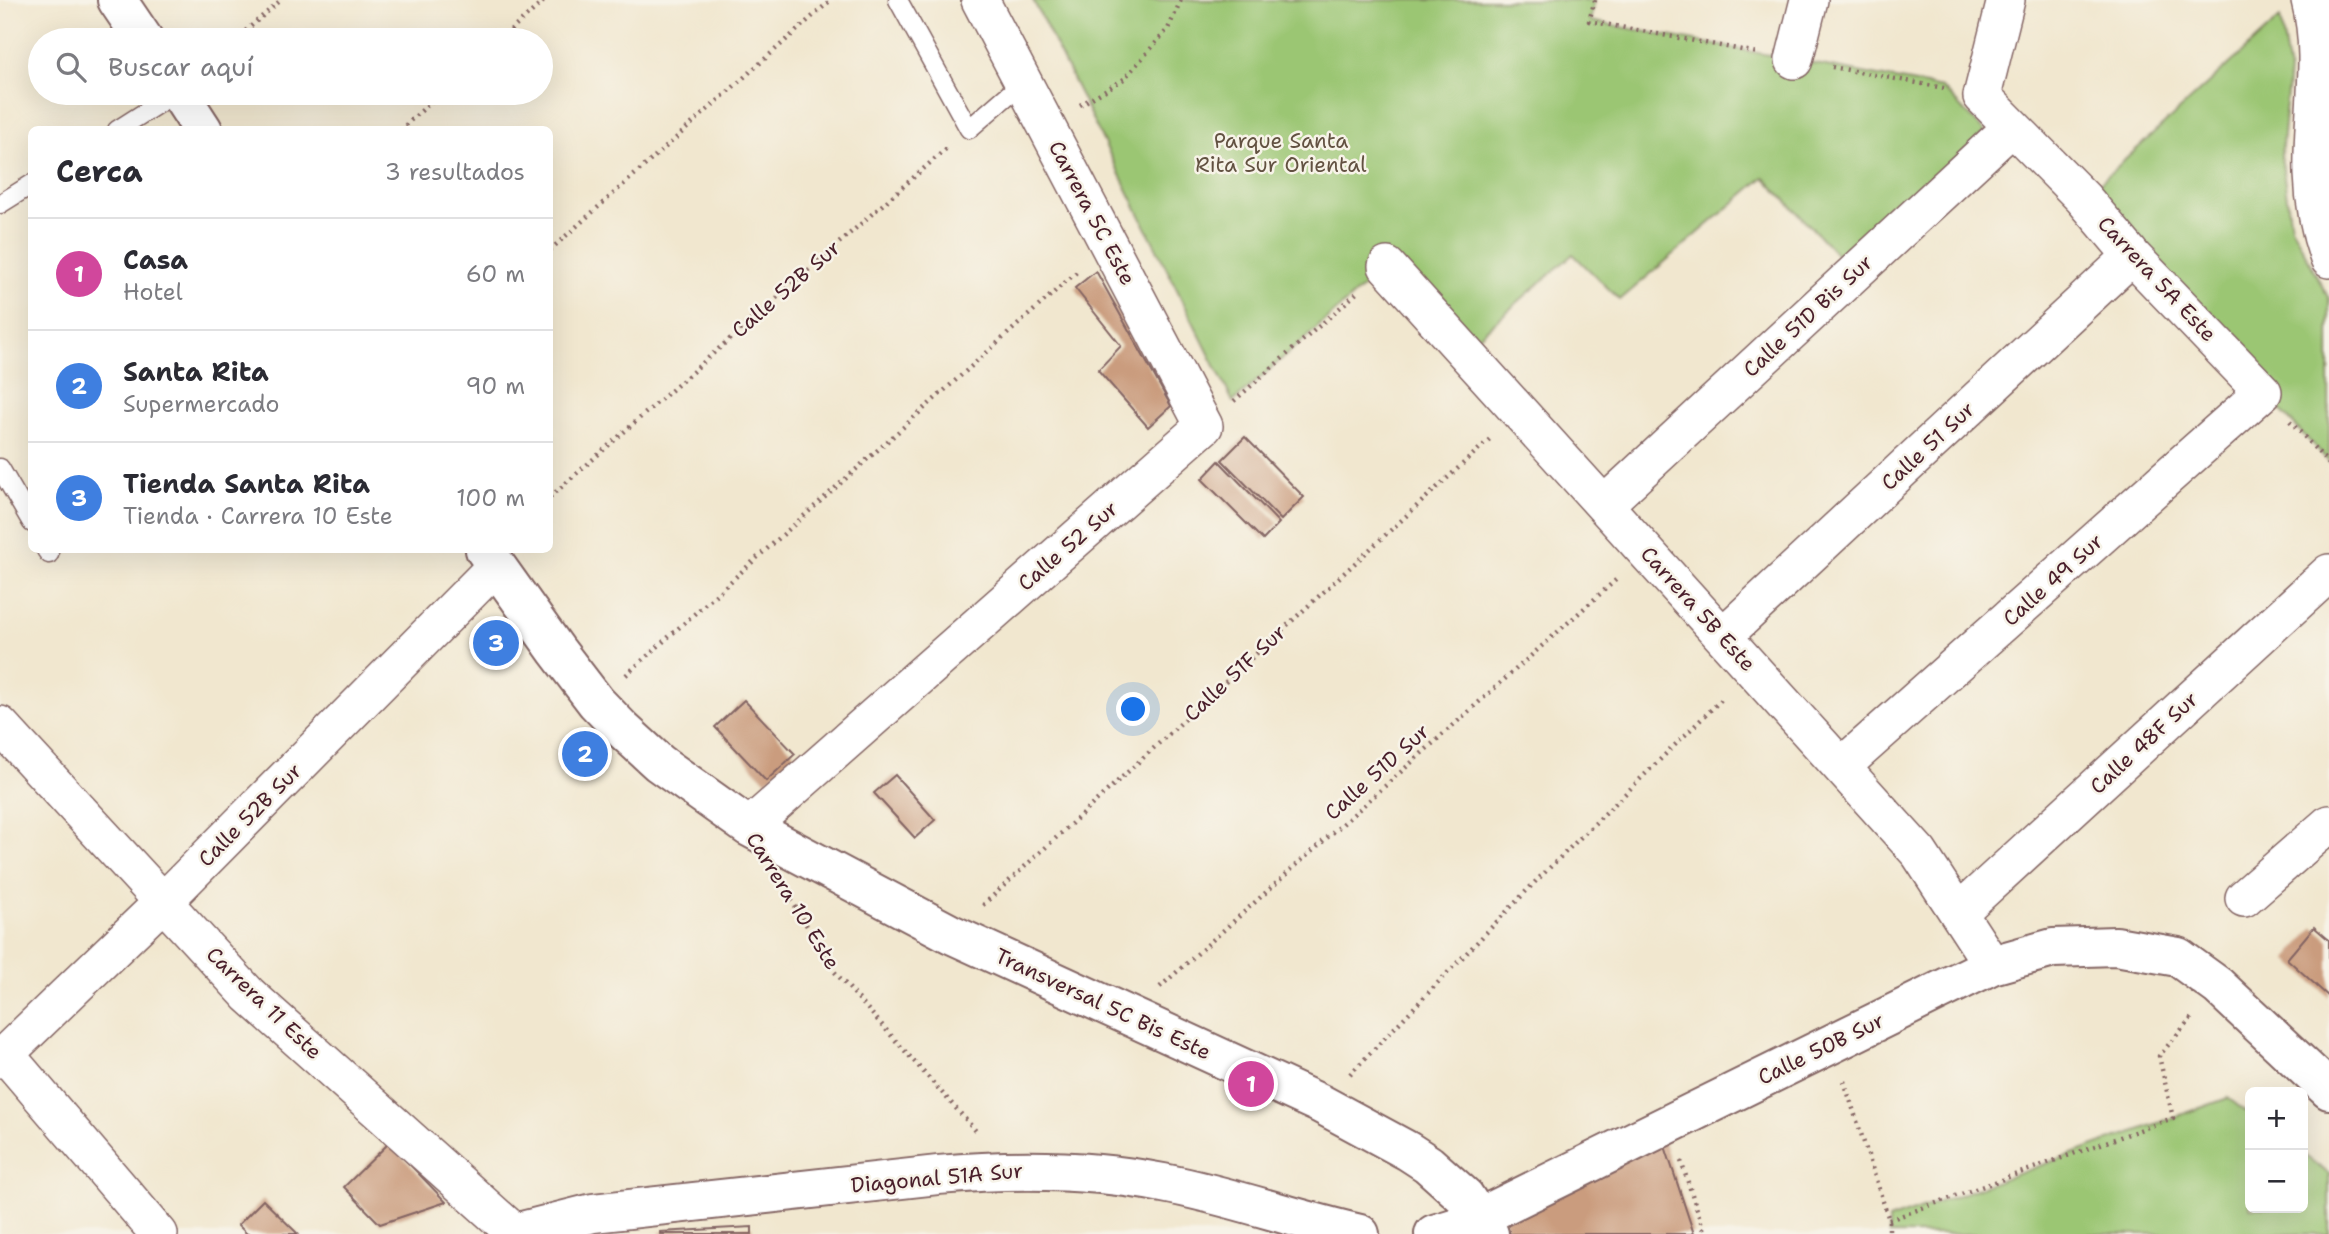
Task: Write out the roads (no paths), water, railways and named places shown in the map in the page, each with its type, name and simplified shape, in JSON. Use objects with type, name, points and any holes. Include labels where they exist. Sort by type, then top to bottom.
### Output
[{"type":"street","points":[[117,0],[136,28]]},
{"type":"street","name":"Carrera 5C Este","points":[[980,0],[1204,426]]},
{"type":"street","points":[[1794,60],[1809,0]]},
{"type":"street","name":"Carrera 5A Este","points":[[2006,0],[1982,96],[2083,198],[2132,256],[2263,392]]},
{"type":"street","points":[[2310,0],[2317,51],[2313,173],[2322,184],[2317,222],[2329,259]]},
{"type":"street","points":[[185,105],[200,126]]},
{"type":"street","name":"Calle 51D Bis Sur","points":[[1604,505],[2012,127]]},
{"type":"street","name":"Calle 51 Sur","points":[[1723,636],[2132,256]]},
{"type":"street","name":"Carrera 5B Este","points":[[1387,266],[1919,853],[1992,965]]},
{"type":"street","name":"Calle 49 Sur","points":[[1842,767],[2263,392]]},
{"type":"street","name":"Calle 52 Sur","points":[[749,827],[1204,426]]},
{"type":"street","name":"Carrera 10 Este","points":[[490,558],[596,702],[659,763],[749,827]]},
{"type":"street","name":"Calle 52B Sur","points":[[3,1057],[163,902],[490,558]]},
{"type":"street","name":"Calle 48F Sur","points":[[1958,913],[2329,573]]},
{"type":"street","name":"Carrera 11 Este","points":[[0,725],[249,995],[514,1234]]},
{"type":"street","points":[[2244,898],[2329,824]]},
{"type":"street","name":"Transversal 5C Bis Este","points":[[749,827],[951,934],[1321,1104],[1428,1164],[1465,1197],[1484,1225]]},
{"type":"street","name":"Calle 50B Sur","points":[[1484,1225],[1669,1124],[1992,965],[2053,948],[2116,946],[2178,957],[2218,986],[2329,1090]]},
{"type":"street","points":[[3,1057],[159,1234]]},
{"type":"street","name":"Diagonal 51A Sur","points":[[514,1234],[938,1175],[1011,1170],[1085,1172],[1163,1183],[1360,1234]]},
{"type":"street","points":[[1434,1234],[1457,1227],[1484,1225]]},
{"type":"lane","points":[[898,0],[969,128],[1023,82]]},
{"type":"lane","points":[[123,126],[158,105]]},
{"type":"lane","points":[[0,204],[28,186]]},
{"type":"lane","points":[[0,468],[28,516]]},
{"type":"place","name":"Tienda Santa Rita","points":[[496,643]]},
{"type":"place","name":"Santa Rita","points":[[585,754]]},
{"type":"place","name":"Casa","points":[[1251,1084]]},
{"type":"park label","name":"Parque Santa Rita Sur Oriental","points":[[1281,153]]}]
